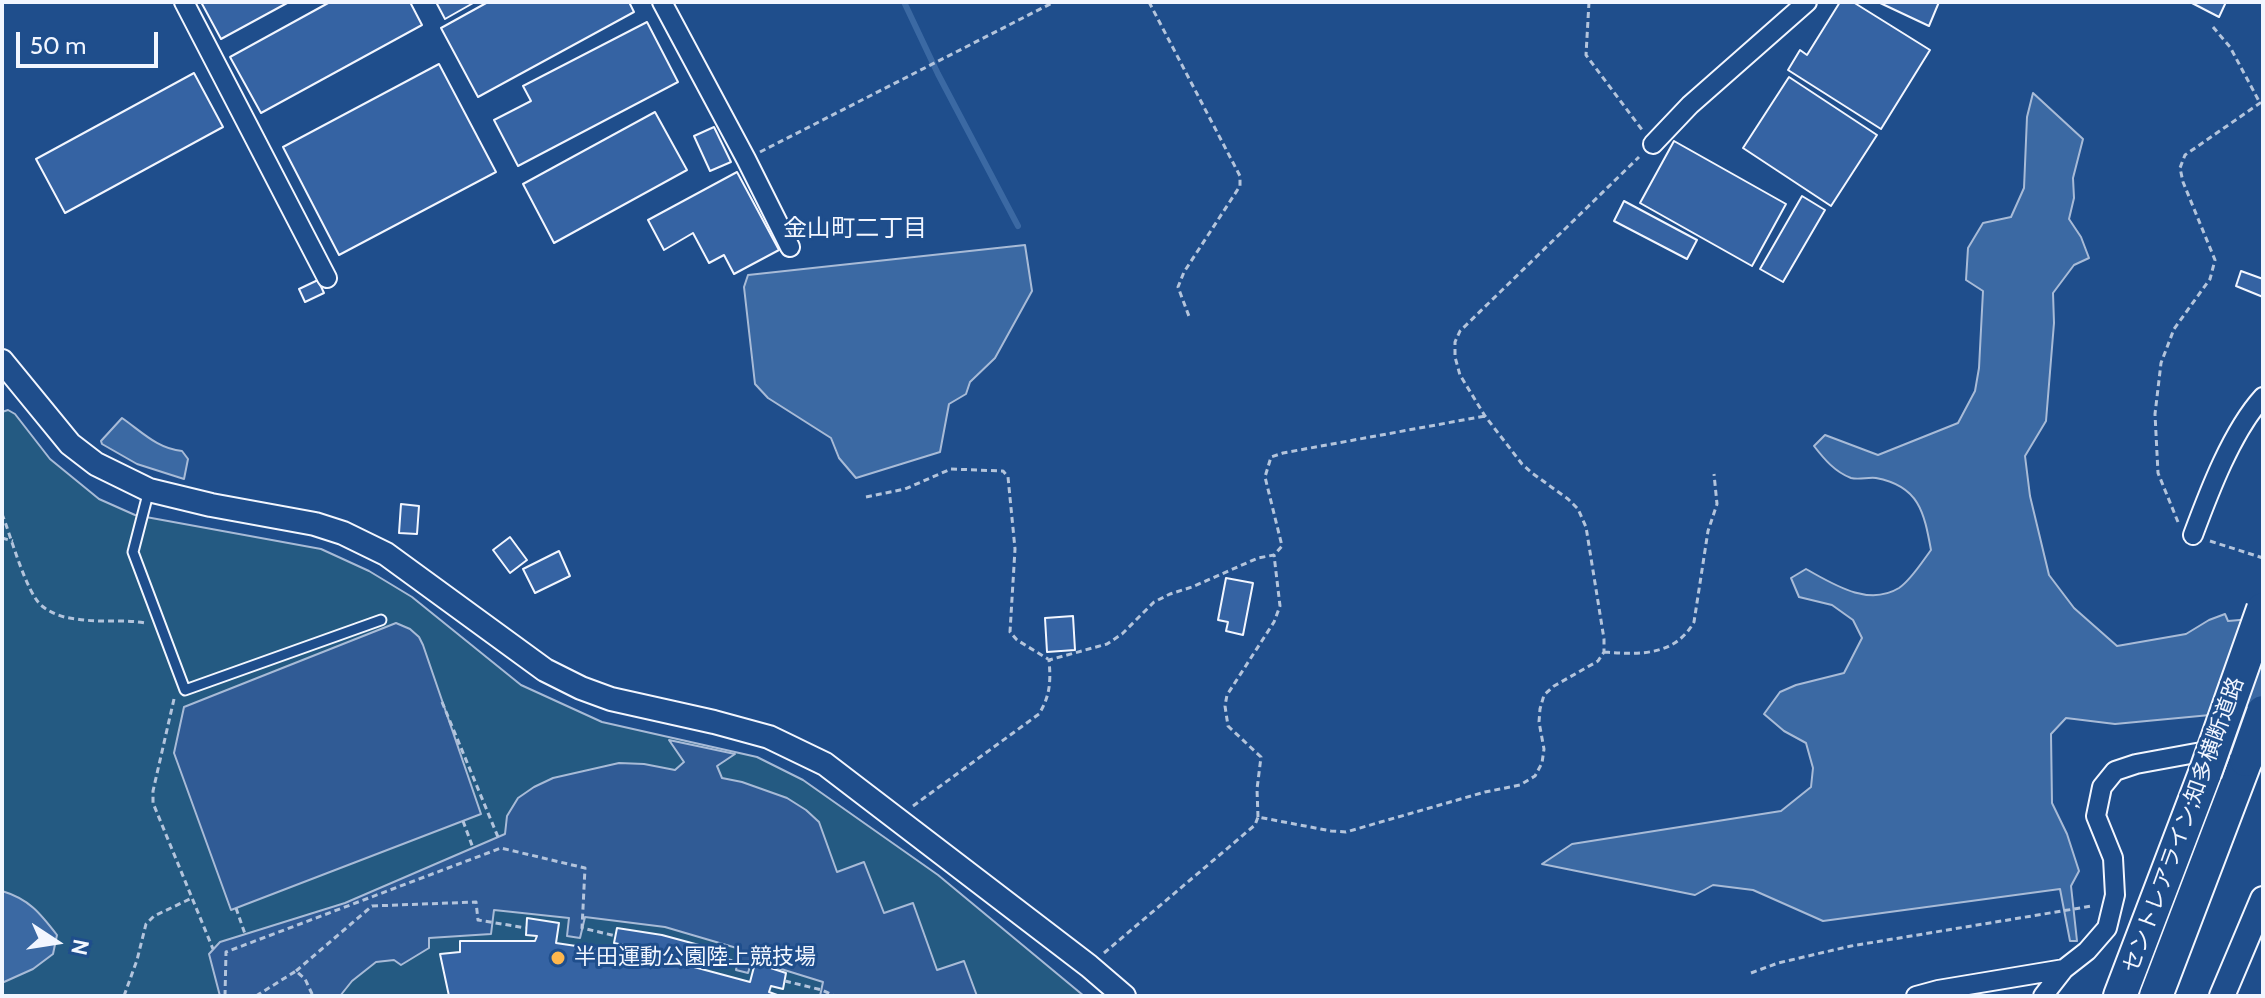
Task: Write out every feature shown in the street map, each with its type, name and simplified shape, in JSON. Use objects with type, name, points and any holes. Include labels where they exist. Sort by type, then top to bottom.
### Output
[{"type":"highway","name":"セントレアライン;知多横断道路","points":[[2120,996],[2205,773],[2263,609]]},
{"type":"highway","name":"セントレアライン;知多横断道路","points":[[2156,996],[2254,750],[2263,712]]},
{"type":"main road","points":[[2222,996],[2263,899]]},
{"type":"street","points":[[184,2],[327,278]]},
{"type":"street","points":[[662,2],[790,247]]},
{"type":"street","points":[[1653,144],[1690,105],[1807,2]]},
{"type":"street","points":[[2,361],[9,383],[70,444],[96,464],[149,490],[315,524],[343,533],[386,554],[545,670],[581,688],[611,699],[769,737],[825,764],[1124,996]]},
{"type":"street","points":[[2193,535],[2213,481],[2252,409],[2263,397]]},
{"type":"street","points":[[2043,996],[2064,969],[2087,951],[2107,928],[2115,895],[2113,858],[2096,816],[2102,787],[2115,771],[2136,764],[2254,750]]},
{"type":"street","points":[[1916,996],[2064,969]]},
{"type":"lane","points":[[149,490],[133,552],[185,690],[381,620]]},
{"type":"path","points":[[746,159],[1054,2]]},
{"type":"path","points":[[1149,2],[1240,176],[1240,186],[1184,272],[1178,287],[1190,319]]},
{"type":"path","points":[[1258,817],[1346,832],[1520,785],[1535,776],[1542,763],[1544,749],[1539,722],[1544,695],[1598,661],[1604,652],[1586,527],[1578,509],[1522,464],[1485,416],[1460,375],[1455,357],[1455,342],[1460,331],[1653,144],[1586,55],[1589,2]]},
{"type":"path","points":[[2213,27],[2230,47],[2262,102],[2185,155],[2180,168],[2215,260],[2210,279],[2174,329],[2161,363],[2155,414],[2158,473],[2180,528],[2263,558]]},
{"type":"path","points":[[866,497],[905,489],[951,469],[1003,471],[1008,477],[1015,549],[1010,632],[1017,640],[1049,660],[1107,644],[1122,634],[1154,602],[1258,558],[1274,555],[1282,546],[1265,477],[1271,457],[1485,416]]},
{"type":"path","points":[[1604,652],[1628,654],[1651,651],[1679,641],[1687,634],[1694,622],[1708,531],[1717,504],[1714,474]]},
{"type":"path","points":[[2,514],[27,584],[40,605],[59,616],[79,620],[146,623]]},
{"type":"path","points":[[2,538],[13,541]]},
{"type":"path","points":[[1089,966],[1255,825],[1261,757],[1228,726],[1225,706],[1227,695],[1274,622],[1280,606],[1274,555]]},
{"type":"path","points":[[896,818],[1039,714],[1050,688],[1049,660]]},
{"type":"path","points":[[174,699],[153,803],[213,949]]},
{"type":"path","points":[[442,702],[498,837]]},
{"type":"path","points":[[463,821],[473,848]]},
{"type":"path","points":[[225,996],[226,952],[501,848],[585,868],[582,928],[616,936]]},
{"type":"path","points":[[124,996],[146,924],[154,916],[192,898]]},
{"type":"path","points":[[256,996],[296,971],[372,906],[476,902],[478,920],[526,928]]},
{"type":"path","points":[[1751,973],[1778,963],[1851,946],[2113,902]]},
{"type":"path","points":[[236,908],[245,934]]},
{"type":"path","points":[[697,953],[738,962]]},
{"type":"path","points":[[296,971],[305,979],[313,996]]},
{"type":"path","points":[[785,981],[835,996]]},
{"type":"shaded area","points":[[2033,93],[2083,139],[2073,178],[2074,198],[2069,219],[2081,237],[2089,258],[2074,265],[2053,293],[2054,323],[2046,421],[2025,456],[2030,496],[2049,575],[2074,608],[2117,646],[2186,634],[2225,614],[2228,621],[2263,618],[2263,710],[2115,724],[2066,718],[2051,734],[2052,803],[2067,834],[2079,871],[2071,886],[2077,941],[2070,941],[2060,889],[1823,921],[1753,890],[1713,885],[1695,895],[1542,864],[1572,844],[1781,811],[1811,787],[1813,768],[1806,743],[1784,731],[1764,714],[1780,692],[1844,673],[1862,638],[1853,620],[1832,605],[1799,597],[1791,578],[1806,569],[1851,591],[1875,595],[1887,593],[1908,580],[1931,550],[1922,513],[1910,494],[1890,482],[1876,478],[1854,479],[1845,475],[1830,465],[1814,446],[1825,435],[1878,455],[1958,423],[1975,391],[1979,368],[1983,291],[1966,280],[1968,248],[1983,223],[2011,217],[2024,188],[2027,117]]},
{"type":"shaded area","points":[[1025,245],[1032,291],[995,358],[970,382],[966,394],[949,404],[940,452],[856,478],[839,458],[831,438],[768,398],[755,384],[744,287],[748,275]]},
{"type":"shaded area","points":[[8,410],[15,414],[50,459],[99,499],[135,515],[321,549],[369,571],[412,597],[521,685],[602,722],[757,757],[803,780],[938,875],[1084,996],[2,996],[2,412]]},
{"type":"shaded area","points":[[122,418],[158,443],[182,451],[188,459],[184,479],[137,464],[102,444],[101,441]]},
{"type":"shaded area","points":[[396,623],[410,629],[423,645],[481,814],[231,910],[174,753],[184,707]]},
{"type":"shaded area","points":[[669,740],[735,754],[717,766],[722,778],[787,798],[806,810],[819,822],[837,872],[864,862],[884,913],[913,903],[937,970],[964,961],[977,996],[820,996],[823,982],[752,960],[748,973],[736,970],[740,949],[665,927],[585,917],[580,938],[567,936],[569,918],[494,910],[491,934],[429,938],[429,948],[401,965],[394,960],[376,962],[352,981],[340,996],[220,996],[209,954],[220,942],[345,903],[505,834],[507,816],[518,798],[553,778],[619,763],[675,770],[684,762]]},
{"type":"shaded area","points":[[2,891],[20,898],[33,908],[57,935],[53,954],[33,969],[4,982],[2,982]]},
{"type":"building","points":[[201,2],[289,2],[221,39]]},
{"type":"building","points":[[330,2],[410,2],[422,25],[261,113],[230,57]]},
{"type":"building","points":[[436,2],[475,2],[445,19]]},
{"type":"building","points":[[488,2],[629,2],[634,12],[478,97],[441,28]]},
{"type":"building","points":[[1840,2],[1853,2],[1930,50],[1881,129],[1788,70],[1800,50],[1807,55]]},
{"type":"building","points":[[1878,2],[1939,2],[1929,26]]},
{"type":"building","points":[[2190,2],[2226,2],[2219,17]]},
{"type":"building","points":[[647,22],[678,82],[518,166],[494,120],[531,101],[523,86]]},
{"type":"building","points":[[439,64],[496,172],[339,255],[283,147]]},
{"type":"building","points":[[194,73],[223,127],[65,213],[36,159]]},
{"type":"building","points":[[1789,77],[1877,135],[1831,206],[1743,148]]},
{"type":"building","points":[[655,112],[687,170],[554,243],[523,184]]},
{"type":"building","points":[[714,127],[731,162],[710,171],[694,136]]},
{"type":"building","points":[[1674,141],[1786,204],[1752,266],[1640,203]]},
{"type":"building","points":[[737,172],[779,250],[734,274],[724,255],[709,263],[693,233],[664,250],[648,220]]},
{"type":"building","points":[[1802,196],[1825,210],[1783,282],[1760,269]]},
{"type":"building","points":[[1624,201],[1697,240],[1687,259],[1614,221]]},
{"type":"building","points":[[2241,271],[2263,279],[2263,297],[2236,286]]},
{"type":"building","points":[[318,280],[324,293],[305,302],[299,289]]},
{"type":"building","points":[[401,504],[419,506],[417,534],[399,533]]},
{"type":"building","points":[[510,537],[527,560],[510,573],[493,550]]},
{"type":"building","points":[[559,551],[570,576],[535,593],[523,569]]},
{"type":"building","points":[[1226,578],[1253,583],[1243,635],[1226,631],[1228,622],[1218,620]]},
{"type":"building","points":[[1073,616],[1075,650],[1047,652],[1045,618]]},
{"type":"building","name":"半田運動公園陸上競技場","points":[[527,918],[559,923],[556,943],[623,953],[624,945],[614,943],[617,928],[699,945],[694,967],[750,982],[755,963],[786,973],[783,989],[771,986],[769,992],[780,996],[449,996],[440,954],[460,952],[460,941],[535,941],[537,936],[526,935]]},
{"type":"waterway","points":[[904,2],[1018,226]]},
{"type":"place","name":"半田運動公園陸上競技場","points":[[558,958]]},
{"type":"district","name":"金山町二丁目","points":[[855,229]]}]
